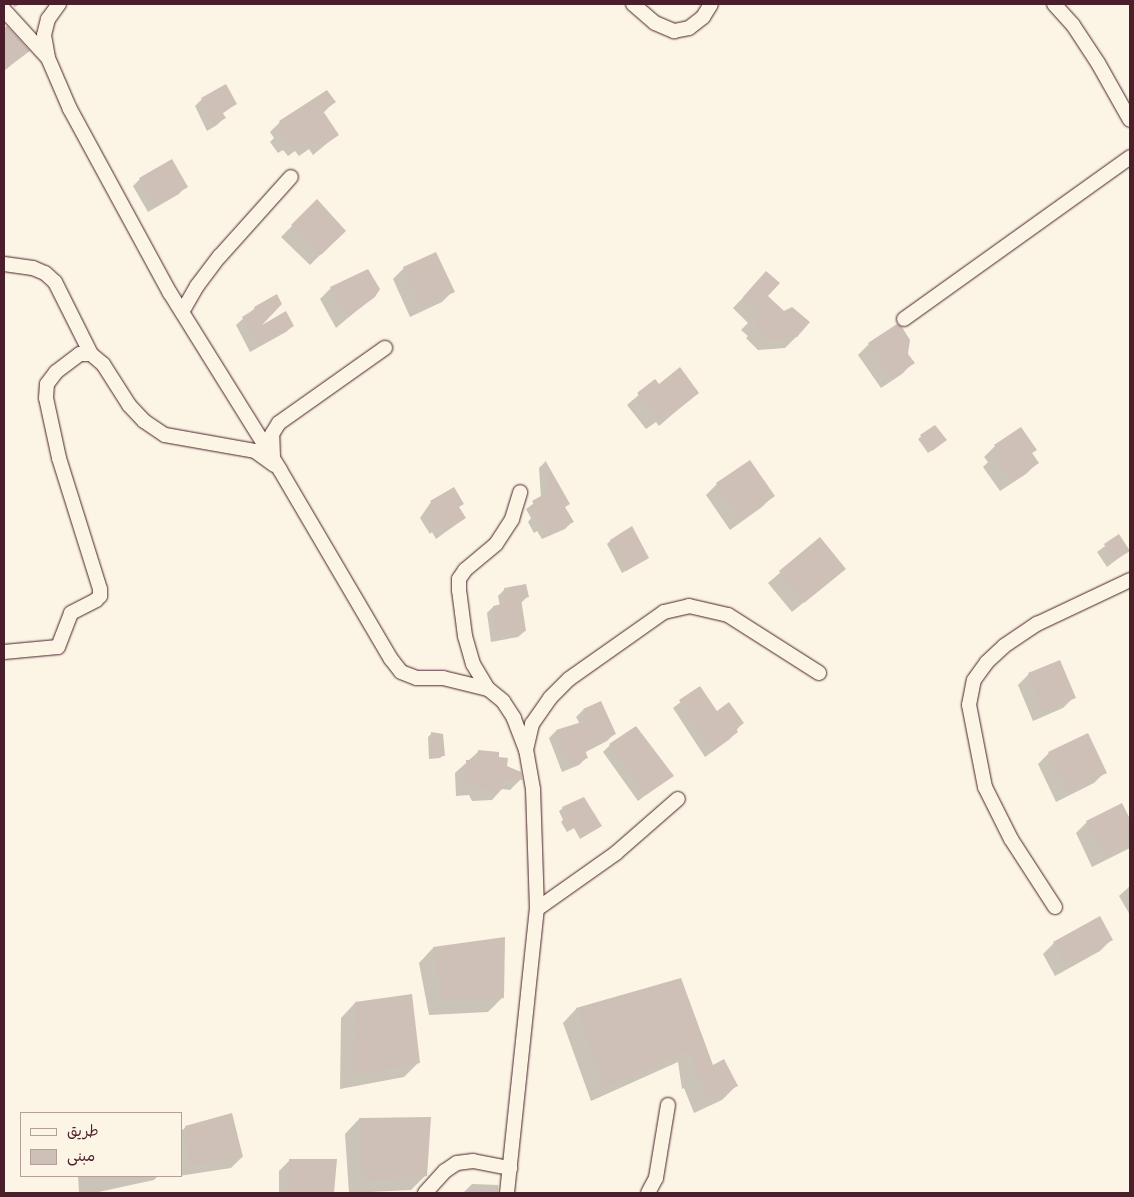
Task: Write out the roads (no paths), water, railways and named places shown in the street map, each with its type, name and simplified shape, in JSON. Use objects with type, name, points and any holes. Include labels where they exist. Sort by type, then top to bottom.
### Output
[{"type":"street","points":[[59,4],[48,19],[44,35],[48,58],[70,109],[182,312],[276,464],[391,659],[401,672],[417,678],[443,678],[488,689]]},
{"type":"street","points":[[633,4],[655,23],[674,31],[689,28],[703,17],[712,4]]},
{"type":"street","points":[[1054,4],[1074,25],[1130,120]]},
{"type":"street","points":[[4,10],[48,58]]},
{"type":"street","points":[[904,319],[1130,157]]},
{"type":"street","points":[[182,312],[197,286],[220,256],[291,177]]},
{"type":"street","points":[[4,264],[33,268],[45,273],[54,282],[91,354],[103,364],[129,405],[144,420],[165,435],[255,451],[276,464]]},
{"type":"street","points":[[276,464],[272,434],[279,423],[385,348]]},
{"type":"street","points":[[4,652],[58,647],[71,613],[100,596],[100,589],[59,458],[46,398],[47,384],[56,372],[80,354],[91,354]]},
{"type":"street","points":[[507,1193],[537,909],[533,788],[526,750],[514,718],[503,701],[488,689],[473,664],[464,636],[458,590],[459,579],[465,570],[496,544],[512,519],[520,492]]},
{"type":"street","points":[[1055,907],[1011,839],[985,787],[969,705],[974,680],[987,662],[1004,646],[1037,624],[1130,580]]},
{"type":"street","points":[[526,750],[532,724],[550,698],[569,679],[664,612],[689,606],[728,615],[819,673]]},
{"type":"street","points":[[537,909],[616,852],[678,799]]},
{"type":"street","points":[[648,1193],[656,1178],[668,1105]]},
{"type":"street","points":[[425,1193],[445,1171],[457,1163],[473,1161],[510,1168]]}]
